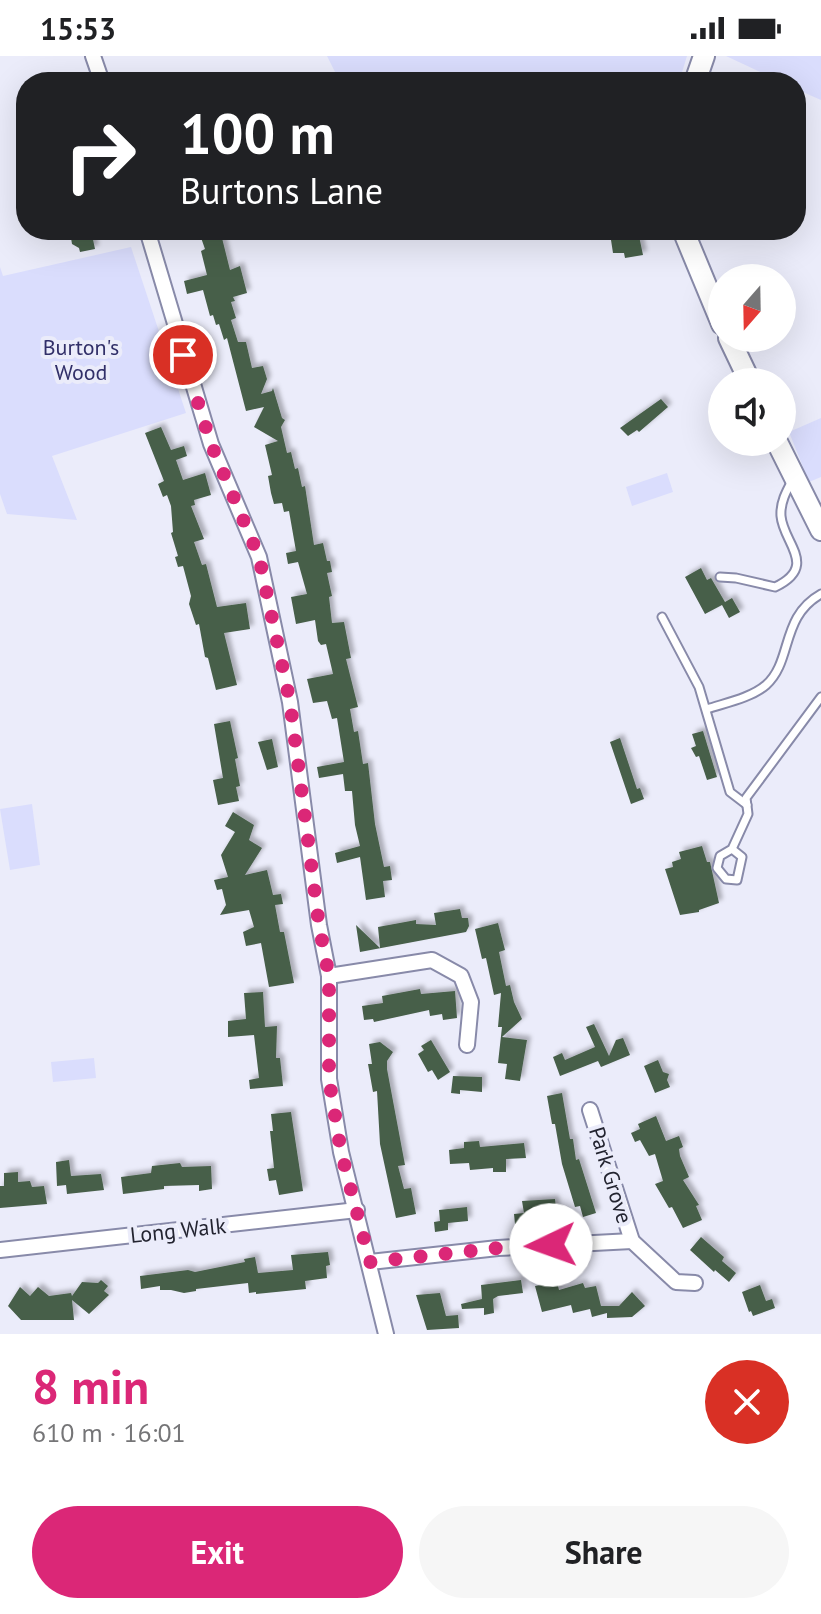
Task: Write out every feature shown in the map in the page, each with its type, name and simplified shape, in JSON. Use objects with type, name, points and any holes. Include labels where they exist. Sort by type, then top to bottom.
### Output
[{"type":"main road","points":[[687,240],[708,290]]},
{"type":"main road","points":[[784,456],[821,530]]},
{"type":"street","points":[[150,240],[211,444],[259,557],[290,702],[319,925],[329,976],[329,1079],[341,1152],[386,1334]]},
{"type":"street","points":[[329,976],[432,960],[461,976],[471,1002],[467,1045]]},
{"type":"street","name":"Park Grove","points":[[590,1110],[632,1241],[676,1282],[695,1283]]},
{"type":"street","name":"Long Walk","points":[[0,1250],[357,1210]]},
{"type":"street","name":"Park Grove","points":[[370,1262],[498,1248],[632,1241]]},
{"type":"lane","points":[[720,577],[775,587],[793,573],[797,561],[794,546],[784,528],[780,510],[794,477]]},
{"type":"lane","points":[[707,709],[765,686],[774,675],[800,610],[821,594]]},
{"type":"lane","points":[[662,617],[699,687],[730,792],[747,805]]},
{"type":"lane","points":[[732,849],[742,857],[737,880],[726,879],[717,868],[720,856],[732,849],[748,814],[746,798],[821,697]]},
{"type":"green space","points":[[327,56],[687,56],[682,72],[335,72]]},
{"type":"green space","points":[[726,56],[821,56],[821,100],[806,93],[806,72],[760,72]]},
{"type":"green space","name":"Burton's Wood","points":[[131,247],[186,413],[52,456],[77,520],[7,514],[0,494],[0,267],[3,276]]},
{"type":"green space","points":[[821,418],[821,477],[809,482],[796,450],[796,429]]},
{"type":"green space","points":[[667,473],[673,492],[632,506],[626,487]]},
{"type":"green space","points":[[32,804],[40,865],[10,870],[0,809]]},
{"type":"green space","points":[[94,1058],[96,1078],[53,1082],[51,1062]]},
{"type":"building","points":[[71,240],[93,240],[95,249],[80,252]]},
{"type":"building","points":[[202,240],[222,240],[230,270],[240,266],[247,293],[233,297],[235,301],[231,302],[236,318],[231,320],[238,342],[246,342],[252,368],[263,366],[267,379],[261,394],[273,388],[285,420],[281,427],[287,453],[291,452],[302,487],[305,486],[314,545],[323,543],[327,561],[330,561],[332,572],[327,573],[332,596],[329,597],[332,623],[344,622],[351,658],[346,659],[358,707],[350,709],[354,732],[358,731],[363,764],[368,763],[384,867],[390,866],[392,880],[383,881],[385,897],[366,900],[360,857],[337,863],[335,853],[360,846],[352,791],[345,791],[343,774],[319,778],[317,767],[344,762],[337,718],[332,719],[327,701],[313,703],[307,679],[333,674],[326,644],[321,645],[318,641],[315,620],[296,624],[291,597],[307,594],[298,562],[288,564],[286,553],[296,551],[289,511],[284,512],[282,503],[274,504],[271,493],[268,476],[272,475],[265,445],[278,441],[254,427],[264,407],[246,411],[227,338],[224,340],[219,324],[216,325],[213,315],[210,316],[203,290],[187,294],[184,281],[207,275],[201,251],[205,249]]},
{"type":"building","points":[[611,240],[640,240],[643,255],[625,258],[624,253],[613,253]]},
{"type":"building","points":[[661,399],[668,407],[639,432],[637,430],[628,436],[620,428]]},
{"type":"building","points":[[161,427],[171,450],[184,446],[187,456],[176,460],[183,480],[205,473],[211,495],[194,500],[195,505],[191,506],[204,539],[194,542],[202,565],[206,564],[217,607],[246,603],[250,629],[224,633],[237,685],[216,690],[208,658],[205,657],[199,624],[196,625],[189,604],[191,596],[183,566],[178,567],[175,557],[178,556],[171,533],[171,506],[158,484],[164,481],[145,433]]},
{"type":"building","points":[[701,568],[707,580],[711,578],[725,602],[732,598],[740,612],[729,618],[722,605],[705,614],[685,577]]},
{"type":"building","points":[[230,721],[238,758],[235,759],[240,786],[236,787],[239,801],[218,805],[213,780],[223,778],[214,724]]},
{"type":"building","points":[[703,731],[717,777],[707,780],[699,756],[696,757],[691,748],[696,746],[692,734]]},
{"type":"building","points":[[620,738],[637,789],[640,788],[644,799],[631,804],[610,742]]},
{"type":"building","points":[[272,739],[278,767],[267,770],[258,742]]},
{"type":"building","points":[[233,812],[254,825],[249,840],[262,848],[245,875],[267,870],[273,895],[281,894],[283,904],[275,905],[294,983],[269,987],[261,943],[246,946],[243,932],[254,927],[249,910],[220,915],[226,905],[222,889],[217,890],[214,880],[228,877],[221,855],[235,832],[225,826]]},
{"type":"building","points":[[702,846],[707,862],[710,862],[719,903],[699,912],[680,915],[665,869],[673,867],[672,862],[681,859],[679,852]]},
{"type":"building","points":[[460,909],[462,918],[468,918],[466,932],[360,952],[356,925],[380,948],[378,927],[416,920],[416,924],[436,925],[434,913]]},
{"type":"building","points":[[498,923],[505,950],[499,952],[506,986],[510,985],[522,1019],[502,1037],[527,1040],[520,1081],[505,1079],[507,1064],[498,1063],[502,1027],[498,1027],[501,993],[494,995],[486,958],[482,959],[475,929]]},
{"type":"building","points":[[420,989],[421,994],[455,991],[457,1018],[443,1020],[442,1014],[430,1016],[429,1010],[374,1022],[373,1019],[364,1020],[362,1006],[383,1003],[382,996]]},
{"type":"building","points":[[263,992],[265,1027],[277,1026],[276,1058],[280,1058],[283,1086],[250,1089],[249,1080],[259,1078],[254,1035],[228,1037],[228,1021],[246,1019],[244,993]]},
{"type":"building","points":[[594,1024],[609,1056],[616,1040],[623,1038],[630,1055],[601,1067],[598,1061],[560,1076],[553,1057],[562,1053],[565,1060],[595,1047],[586,1027]]},
{"type":"building","points":[[431,1040],[450,1072],[438,1080],[432,1070],[428,1072],[418,1054],[424,1050],[421,1046]]},
{"type":"building","points":[[380,1042],[393,1052],[387,1061],[387,1069],[405,1165],[398,1166],[404,1189],[411,1188],[416,1214],[396,1218],[380,1144],[377,1091],[373,1092],[368,1064],[372,1064],[369,1044]]},
{"type":"building","points":[[658,1060],[663,1072],[669,1074],[667,1080],[670,1087],[655,1093],[644,1066]]},
{"type":"building","points":[[453,1076],[482,1077],[482,1092],[460,1090],[460,1094],[451,1093]]},
{"type":"building","points":[[562,1093],[570,1139],[573,1139],[576,1160],[579,1159],[596,1213],[583,1217],[580,1206],[575,1207],[562,1164],[547,1096]]},
{"type":"building","points":[[291,1112],[303,1191],[279,1195],[276,1180],[269,1181],[267,1169],[274,1168],[271,1114]]},
{"type":"building","points":[[656,1116],[666,1141],[679,1136],[683,1147],[679,1149],[680,1156],[689,1177],[683,1180],[699,1205],[696,1206],[702,1220],[683,1228],[655,1184],[663,1181],[655,1154],[649,1156],[640,1140],[635,1142],[631,1133],[640,1129],[638,1124]]},
{"type":"building","points":[[479,1141],[480,1147],[524,1143],[526,1158],[506,1159],[506,1172],[493,1172],[493,1168],[470,1170],[469,1163],[450,1164],[449,1150],[464,1148],[464,1142]]},
{"type":"building","points":[[69,1160],[71,1176],[101,1174],[104,1190],[67,1194],[66,1185],[57,1186],[56,1162]]},
{"type":"building","points":[[180,1163],[182,1167],[211,1166],[212,1189],[199,1191],[199,1185],[164,1186],[164,1189],[123,1194],[121,1177],[151,1173],[152,1166]]},
{"type":"building","points":[[18,1172],[18,1182],[30,1181],[32,1187],[44,1186],[47,1204],[0,1208],[0,1186],[4,1186],[4,1173]]},
{"type":"building","points":[[555,1199],[557,1218],[515,1224],[514,1214],[524,1213],[522,1201]]},
{"type":"building","points":[[467,1207],[468,1221],[448,1223],[448,1230],[435,1232],[434,1222],[440,1221],[439,1210]]},
{"type":"building","points":[[701,1237],[724,1257],[722,1261],[736,1273],[729,1282],[690,1250]]},
{"type":"building","points":[[328,1252],[330,1265],[326,1266],[327,1278],[305,1281],[306,1289],[256,1294],[249,1293],[248,1283],[184,1293],[160,1290],[160,1286],[141,1289],[140,1276],[188,1270],[195,1272],[245,1262],[244,1259],[255,1257],[258,1273],[293,1270],[291,1255]]},
{"type":"building","points":[[101,1280],[108,1286],[104,1291],[109,1295],[89,1314],[72,1300],[74,1320],[21,1320],[8,1306],[20,1287],[30,1296],[38,1287],[49,1296],[71,1293],[72,1296],[82,1282],[98,1283]]},
{"type":"building","points":[[521,1280],[523,1293],[493,1299],[494,1313],[484,1315],[484,1308],[462,1309],[461,1304],[482,1299],[481,1285]]},
{"type":"building","points":[[557,1282],[559,1290],[583,1283],[585,1288],[596,1286],[601,1306],[619,1306],[632,1292],[645,1306],[632,1317],[607,1318],[607,1313],[592,1317],[590,1309],[573,1313],[571,1305],[542,1312],[535,1286]]},
{"type":"building","points":[[760,1285],[766,1301],[772,1299],[775,1308],[753,1316],[742,1292]]},
{"type":"building","points":[[440,1293],[446,1316],[458,1315],[459,1328],[427,1330],[416,1295]]},
{"type":"route","points":[[183,355],[211,444],[259,557],[290,702],[319,925],[329,976],[329,1079],[341,1152],[370,1262],[551,1245]]}]
